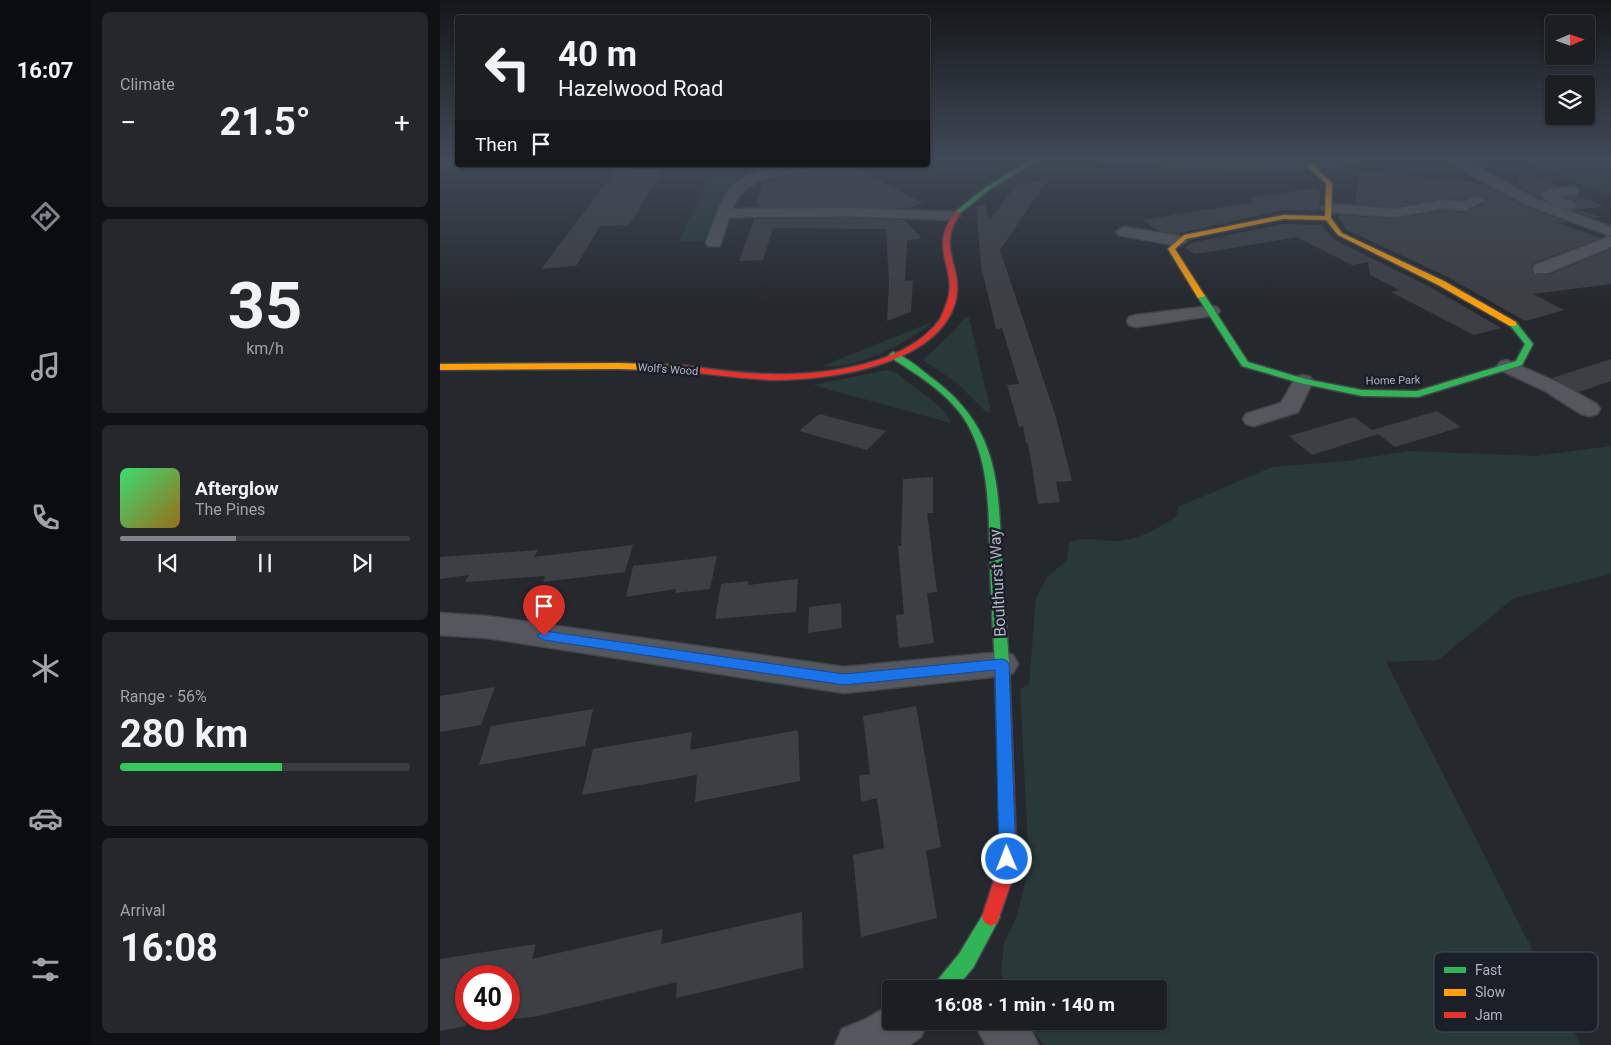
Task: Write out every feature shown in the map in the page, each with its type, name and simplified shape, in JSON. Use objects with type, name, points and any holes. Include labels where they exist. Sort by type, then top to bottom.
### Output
[{"type":"street","points":[[714,243],[727,208]]},
{"type":"street","points":[[725,213],[849,212],[953,216],[964,208]]},
{"type":"street","points":[[1328,208],[1328,213]]},
{"type":"street","points":[[1124,232],[1179,241],[1184,238],[1283,217],[1328,213],[1395,213],[1423,208]]},
{"type":"street","points":[[1547,208],[1611,232]]},
{"type":"street","name":"Home Park","points":[[1179,241],[1171,248],[1245,364],[1303,381],[1362,393],[1418,394],[1518,363],[1529,344],[1516,326],[1441,283],[1340,234],[1328,213]]},
{"type":"street","name":"Wolf's Wood","points":[[440,367],[646,366],[769,378],[824,373],[871,363],[893,356],[914,346],[934,331],[952,306],[954,293],[945,238],[947,226],[953,216]]},
{"type":"street","points":[[1541,270],[1611,241]]},
{"type":"street","points":[[1136,321],[1211,311]]},
{"type":"street","name":"Boulthurst Way","points":[[893,356],[942,389],[959,405],[974,426],[984,449],[992,489],[1002,664],[1007,859],[998,899],[983,935],[959,980]]},
{"type":"street","points":[[1507,366],[1552,387],[1589,409]]},
{"type":"street","points":[[1254,419],[1290,407],[1303,381]]},
{"type":"street","points":[[440,624],[488,627],[844,680],[1002,664]]},
{"type":"street","points":[[858,1045],[878,1038],[891,1030]]},
{"type":"street","points":[[1003,1030],[1015,1045]]},
{"type":"shaded area","points":[[695,208],[718,208],[708,237],[700,241],[679,242]]},
{"type":"shaded area","points":[[965,317],[969,318],[991,412],[986,412],[958,384],[923,360],[955,330]]},
{"type":"shaded area","points":[[932,322],[910,338],[880,354],[848,364],[822,366]]},
{"type":"shaded area","points":[[887,370],[895,372],[944,410],[951,423],[813,385]]},
{"type":"shaded area","points":[[1611,446],[1611,574],[1514,598],[1438,660],[1386,662],[1534,952],[1434,952],[1434,1032],[1574,1032],[1581,1045],[1044,1045],[1033,1030],[1167,1030],[1167,980],[1003,980],[1001,973],[1004,943],[1017,916],[1029,865],[1020,689],[1029,684],[1036,598],[1047,577],[1067,560],[1069,542],[1086,539],[1121,541],[1138,537],[1176,517],[1178,507],[1272,467],[1347,461],[1408,451],[1536,456]]},
{"type":"building","points":[[588,208],[640,208],[629,225],[600,226],[576,266],[541,269]]},
{"type":"building","points":[[976,208],[986,208],[990,220],[999,208],[1029,208],[1000,250],[1055,414],[1072,481],[1056,482],[1060,502],[1038,504],[1028,443],[1026,443],[1023,426],[1019,427],[1007,385],[1019,384],[1002,328],[996,329],[983,274],[982,276]]},
{"type":"building","points":[[1217,208],[1319,208],[1319,211],[1283,210],[1176,234],[1159,231],[1143,220]]},
{"type":"building","points":[[1475,208],[1528,208],[1568,222],[1558,223],[1601,238],[1534,263],[1531,268],[1533,274],[1548,275],[1611,249],[1611,284],[1533,294],[1564,310],[1525,321],[1448,277],[1347,230],[1338,217],[1338,215],[1395,219],[1444,210],[1465,213]]},
{"type":"building","points":[[1593,208],[1579,210],[1601,217],[1593,218],[1572,210]]},
{"type":"building","points":[[849,218],[905,220],[921,238],[907,241],[905,281],[913,280],[911,312],[887,321],[889,281],[886,229],[773,228],[763,260],[739,261],[754,219]]},
{"type":"building","points":[[1283,224],[1322,225],[1333,239],[1434,289],[1501,328],[1474,335],[1391,292],[1399,290],[1370,275],[1368,262],[1352,265],[1297,237],[1195,254],[1185,248],[1190,243]]},
{"type":"building","points":[[1611,359],[1611,381],[1578,392],[1552,378]]},
{"type":"building","points":[[1437,411],[1461,427],[1395,447],[1378,434],[1312,455],[1289,436],[1354,417],[1372,430]]},
{"type":"building","points":[[819,414],[886,431],[867,450],[799,431]]},
{"type":"building","points":[[933,477],[933,513],[927,513],[937,592],[927,593],[934,643],[899,648],[896,615],[904,614],[898,546],[901,546],[903,479]]},
{"type":"building","points":[[633,545],[625,572],[543,582],[545,576],[465,582],[469,575],[440,579],[440,557],[538,550],[534,557]]},
{"type":"building","points":[[717,556],[710,589],[675,593],[676,589],[626,597],[633,566]]},
{"type":"building","points":[[798,579],[796,612],[715,619],[721,584],[748,581],[748,585]]},
{"type":"building","points":[[841,603],[842,628],[808,633],[809,607]]},
{"type":"building","points":[[495,687],[481,725],[440,732],[440,696]]},
{"type":"building","points":[[916,706],[941,847],[926,851],[937,918],[861,937],[853,855],[884,848],[877,798],[861,802],[859,776],[870,774],[863,716]]},
{"type":"building","points":[[593,709],[585,746],[479,765],[491,726]]},
{"type":"building","points":[[798,730],[800,781],[695,802],[697,775],[582,795],[593,749],[692,732],[690,750]]},
{"type":"building","points":[[802,912],[803,968],[676,998],[677,982],[534,1017],[520,1018],[520,965],[455,965],[455,1028],[440,1031],[440,959],[536,944],[532,959],[663,929],[661,944]]},
{"type":"traffic: fast","points":[[958,212],[963,208]]},
{"type":"traffic: fast","points":[[1201,296],[1245,364],[1303,381],[1362,393],[1418,394],[1519,363],[1529,344],[1513,324]]},
{"type":"traffic: fast","points":[[893,355],[950,397],[966,415],[976,431],[983,449],[989,468],[994,507],[1002,664]]},
{"type":"traffic: fast","points":[[950,980],[966,961],[991,917]]},
{"type":"traffic: slow","points":[[1328,208],[1328,218],[1340,234],[1441,283],[1513,324]]},
{"type":"traffic: slow","points":[[1201,296],[1171,249],[1184,237],[1283,217],[1328,218]]},
{"type":"traffic: slow","points":[[440,367],[618,366],[680,368]]},
{"type":"traffic: jam","points":[[680,368],[760,377],[807,376],[857,368],[908,350],[929,336],[944,319],[952,299],[952,277],[946,243],[950,222],[958,212]]},
{"type":"traffic: jam","points":[[991,917],[1004,877],[1008,846],[1002,664]]},
{"type":"route","points":[[544,636],[844,680],[1002,664],[1007,859]]}]
